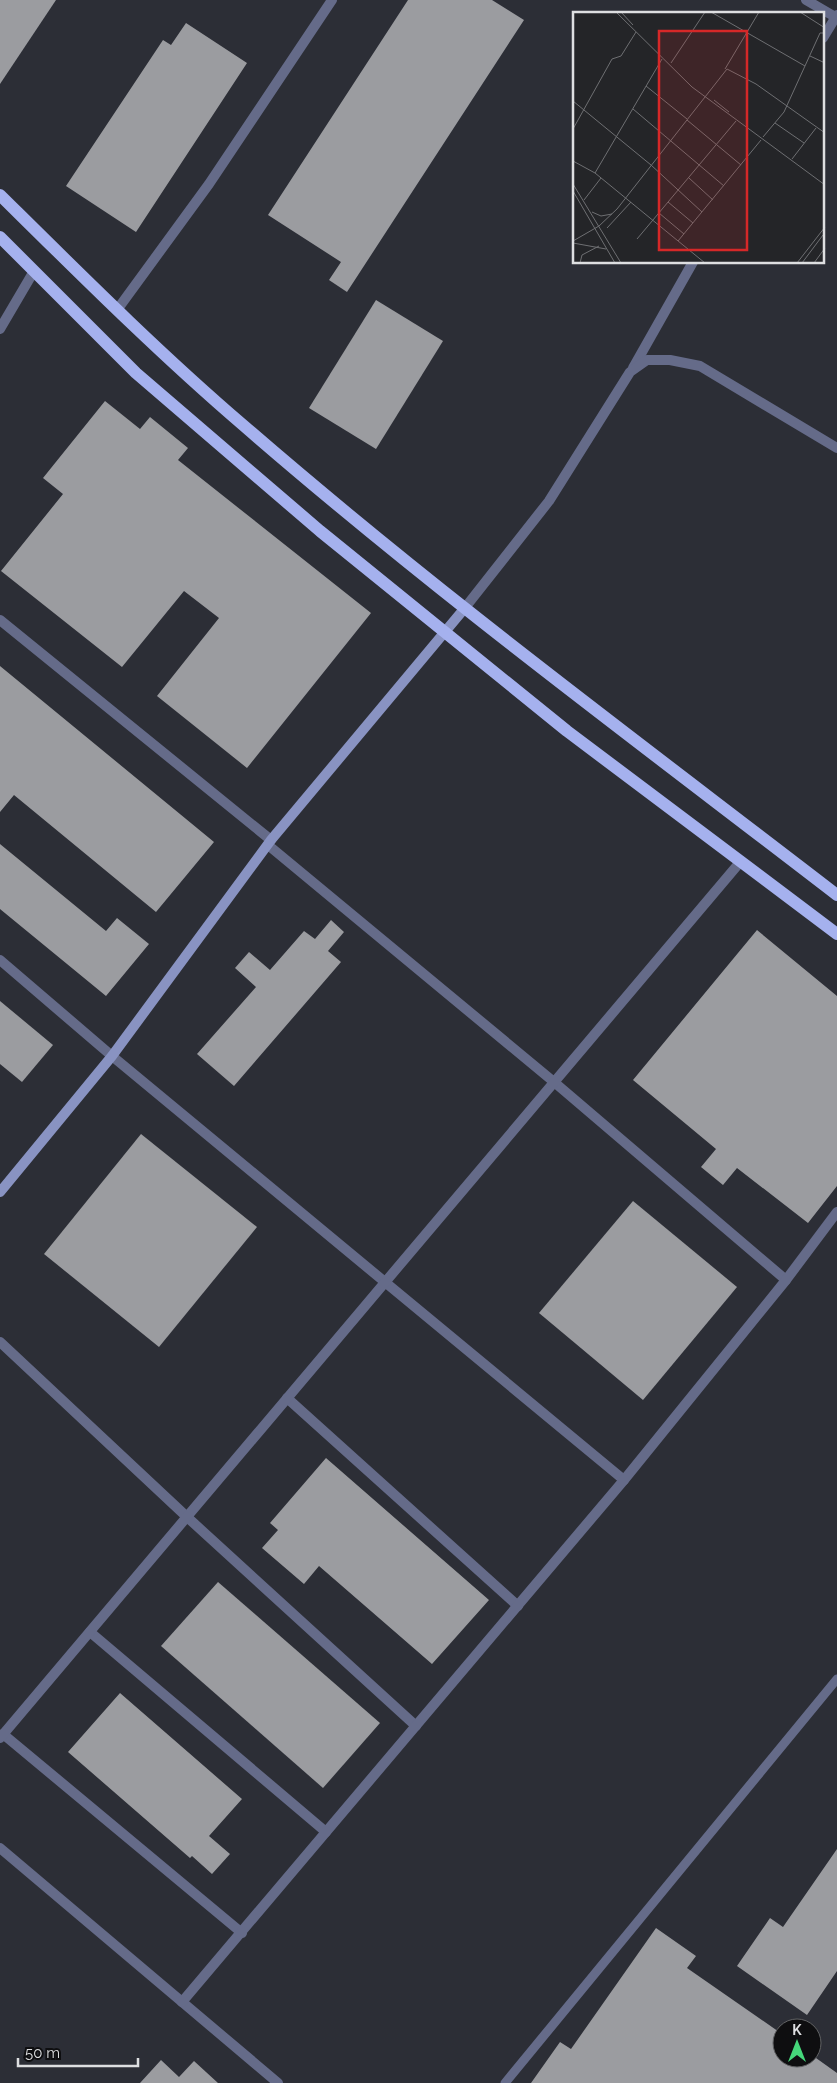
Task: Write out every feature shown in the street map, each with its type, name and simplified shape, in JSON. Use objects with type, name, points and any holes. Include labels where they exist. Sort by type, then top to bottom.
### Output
[{"type":"main road","points":[[0,195],[116,310],[242,424],[464,609],[837,895]]},
{"type":"main road","points":[[0,238],[136,373],[320,531],[568,731],[837,934]]},
{"type":"street","points":[[116,310],[209,184],[332,0]]},
{"type":"street","points":[[806,0],[836,17],[824,36]]},
{"type":"street","points":[[0,1192],[112,1056],[270,842],[464,609],[549,501],[630,372],[692,264]]},
{"type":"street","points":[[0,329],[34,271]]},
{"type":"street","points":[[630,372],[647,360],[670,360],[700,366],[837,448]]},
{"type":"street","points":[[0,620],[270,842],[786,1280]]},
{"type":"street","points":[[242,1933],[2,1736],[741,861]]},
{"type":"street","points":[[0,960],[112,1056],[624,1480]]},
{"type":"street","points":[[182,2002],[624,1480],[786,1280],[837,1212]]},
{"type":"street","points":[[0,1342],[187,1517],[416,1726]]},
{"type":"street","points":[[287,1398],[518,1606]]},
{"type":"street","points":[[90,1632],[326,1832]]},
{"type":"street","points":[[0,1848],[278,2083]]},
{"type":"lane","points":[[506,2083],[837,1680]]},
{"type":"shaded area","points":[[0,0],[837,0],[837,2083],[0,2083]]},
{"type":"building","points":[[0,0],[56,0],[0,84]]},
{"type":"building","points":[[408,0],[492,0],[524,20],[347,292],[329,280],[341,262],[268,215]]},
{"type":"building","points":[[186,23],[247,63],[136,232],[66,186],[163,40],[171,45]]},
{"type":"building","points":[[376,300],[443,341],[376,449],[309,408]]},
{"type":"building","points":[[105,401],[140,429],[150,417],[188,448],[178,460],[371,613],[247,768],[157,696],[219,618],[184,591],[122,667],[1,571],[63,494],[43,478]]},
{"type":"building","points":[[0,666],[214,842],[156,912],[14,795],[0,812]]},
{"type":"building","points":[[0,844],[106,931],[117,918],[149,944],[106,996],[0,909]]},
{"type":"building","points":[[331,920],[344,932],[328,951],[341,962],[234,1086],[197,1054],[256,987],[235,968],[249,952],[270,970],[304,931],[315,939]]},
{"type":"building","points":[[757,930],[837,996],[837,1186],[808,1223],[737,1168],[723,1185],[701,1167],[716,1149],[633,1080]]},
{"type":"building","points":[[0,1001],[53,1045],[22,1082],[0,1064]]},
{"type":"building","points":[[141,1134],[257,1227],[159,1347],[44,1254]]},
{"type":"building","points":[[633,1201],[737,1287],[643,1400],[539,1313]]},
{"type":"building","points":[[326,1458],[489,1600],[432,1664],[319,1566],[304,1584],[262,1548],[278,1530],[270,1523]]},
{"type":"building","points":[[218,1582],[380,1723],[323,1788],[161,1646]]},
{"type":"building","points":[[120,1693],[242,1799],[209,1836],[230,1854],[212,1874],[192,1856],[190,1858],[68,1752]]},
{"type":"building","points":[[837,1849],[837,1971],[807,2015],[737,1966],[770,1918],[783,1927]]},
{"type":"building","points":[[656,1928],[696,1956],[687,1968],[772,2027],[772,2068],[822,2068],[822,2062],[837,2073],[837,2083],[531,2083],[560,2042],[571,2049]]},
{"type":"building","points":[[161,2060],[179,2077],[194,2061],[218,2083],[140,2083]]}]
